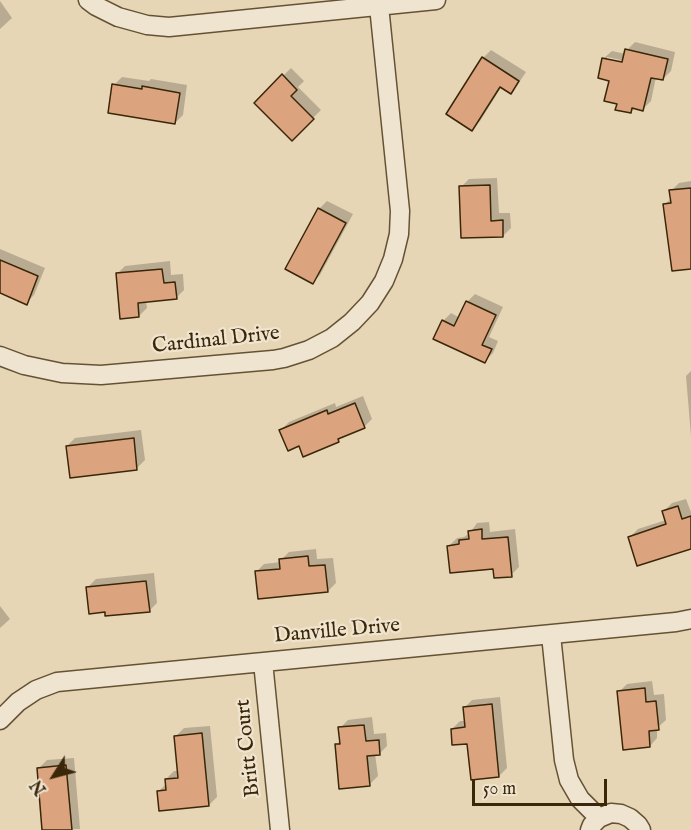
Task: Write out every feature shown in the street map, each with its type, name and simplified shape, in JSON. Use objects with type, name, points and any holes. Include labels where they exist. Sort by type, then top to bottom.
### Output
[{"type":"street","points":[[88,0],[118,17],[147,25],[169,27],[436,0]]},
{"type":"street","name":"Cardinal Drive","points":[[0,356],[24,365],[62,373],[100,375],[273,360],[309,350],[332,338],[352,322],[370,303],[384,281],[393,259],[399,234],[400,211],[379,6]]},
{"type":"street","name":"Danville Drive","points":[[0,720],[18,702],[36,690],[57,682],[676,622],[691,618]]},
{"type":"street","points":[[551,634],[564,760],[569,780],[594,824],[611,813],[621,814],[630,818],[641,830]]},
{"type":"street","name":"Britt Court","points":[[263,662],[280,830]]},
{"type":"building","points":[[625,49],[668,59],[663,80],[651,78],[643,111],[632,108],[631,113],[615,110],[617,104],[604,101],[609,81],[598,78],[602,58],[622,62]]},
{"type":"building","points":[[482,57],[519,81],[511,94],[500,87],[472,131],[446,114]]},
{"type":"building","points":[[282,74],[297,90],[291,96],[314,119],[292,141],[254,103]]},
{"type":"building","points":[[112,84],[142,89],[142,86],[180,93],[175,124],[108,113]]},
{"type":"building","points":[[490,185],[491,221],[503,220],[503,237],[461,238],[459,186]]},
{"type":"building","points":[[691,188],[691,269],[672,271],[663,204],[671,203],[669,190]]},
{"type":"building","points":[[318,208],[346,223],[313,284],[285,269]]},
{"type":"building","points":[[0,260],[38,276],[27,305],[0,293]]},
{"type":"building","points":[[162,269],[164,283],[175,282],[177,299],[138,303],[139,317],[120,319],[116,273]]},
{"type":"building","points":[[466,301],[496,315],[482,345],[492,349],[485,363],[433,339],[442,320],[454,326]]},
{"type":"building","points":[[355,403],[365,428],[303,457],[299,446],[288,451],[279,430],[327,410],[328,414]]},
{"type":"building","points":[[134,438],[137,470],[70,478],[66,446]]},
{"type":"building","points":[[678,506],[682,519],[691,516],[691,549],[637,566],[628,537],[666,524],[662,511]]},
{"type":"building","points":[[482,529],[482,539],[508,537],[512,577],[494,578],[493,569],[450,573],[447,546],[459,544],[459,540],[469,539],[468,531]]},
{"type":"building","points":[[308,556],[309,566],[325,565],[328,592],[258,599],[255,571],[280,569],[279,559]]},
{"type":"building","points":[[146,581],[150,612],[105,616],[105,612],[89,614],[86,587]]},
{"type":"building","points":[[645,688],[646,702],[656,701],[659,730],[649,731],[650,747],[623,750],[617,691]]},
{"type":"building","points":[[492,704],[499,777],[471,780],[467,744],[452,745],[451,729],[465,727],[463,707]]},
{"type":"building","points":[[364,725],[366,741],[379,740],[380,755],[367,756],[370,786],[339,789],[335,744],[340,744],[338,727]]},
{"type":"building","points":[[202,733],[209,806],[159,811],[157,791],[166,790],[165,779],[178,778],[174,736]]},
{"type":"building","points":[[66,765],[72,830],[42,830],[37,768]]}]
